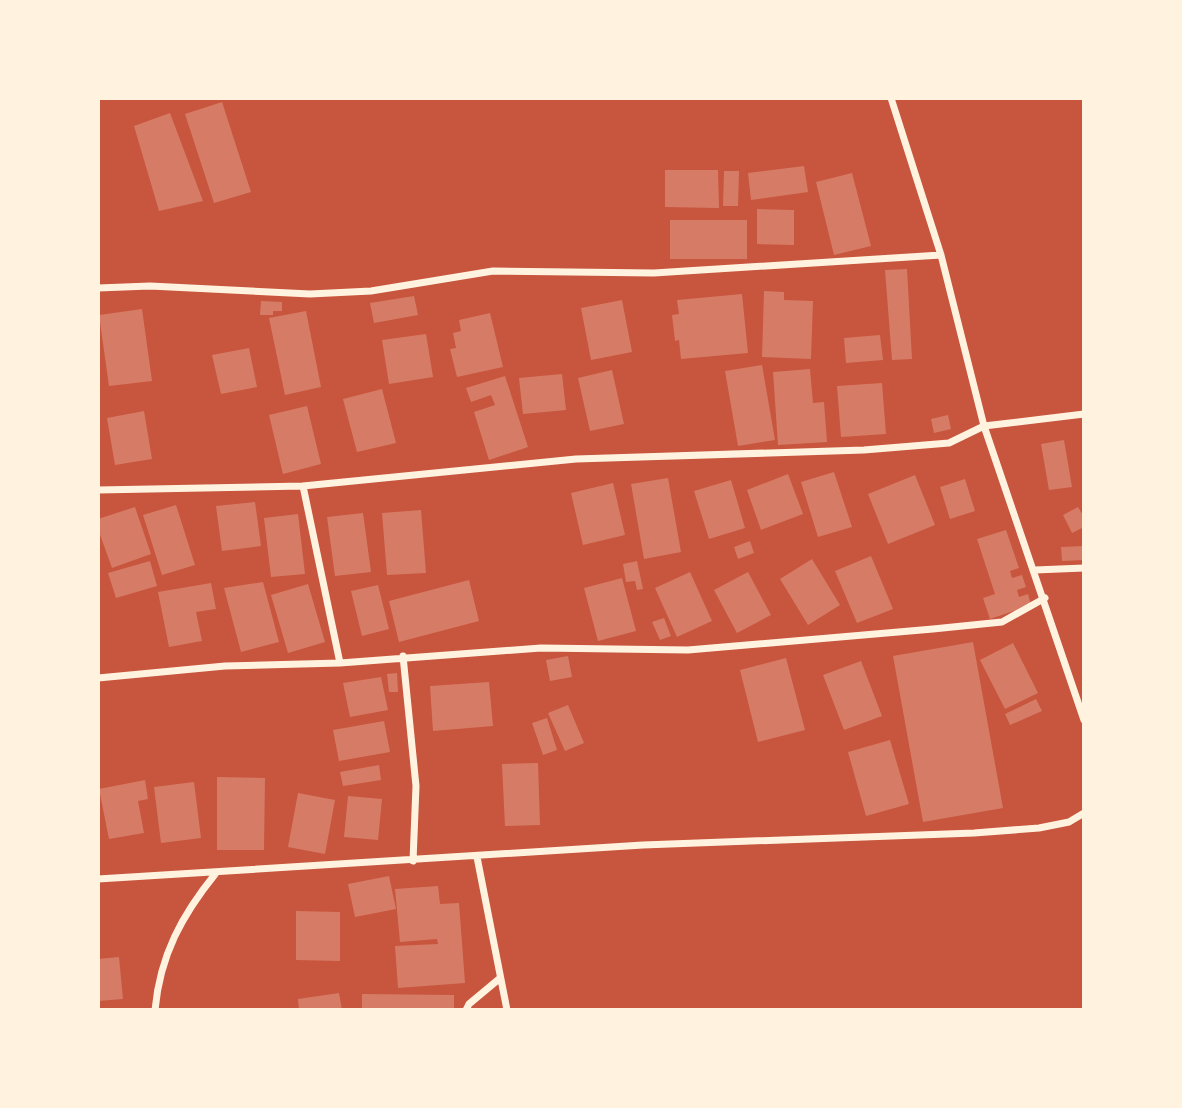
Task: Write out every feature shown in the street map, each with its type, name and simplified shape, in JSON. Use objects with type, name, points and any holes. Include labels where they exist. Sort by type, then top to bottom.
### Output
[{"type":"street","points":[[891,98],[941,256],[984,426],[1045,598],[1084,720]]},
{"type":"street","points":[[98,288],[150,286],[310,294],[371,291],[493,271],[654,273],[941,256]]},
{"type":"street","points":[[98,489],[303,485],[576,458],[864,450],[949,443],[984,426],[1084,414]]},
{"type":"street","points":[[303,485],[340,663]]},
{"type":"street","points":[[1035,570],[1084,568]]},
{"type":"street","points":[[98,678],[225,666],[340,663],[403,656],[541,648],[688,650],[919,631],[1002,622],[1045,598]]},
{"type":"street","points":[[403,656],[416,786],[413,861]]},
{"type":"street","points":[[98,879],[643,845],[974,833],[1039,828],[1069,822],[1084,813]]},
{"type":"street","points":[[477,857],[507,1010]]},
{"type":"street","points":[[155,1010],[170,942],[193,901],[216,873]]},
{"type":"street","points":[[466,1010],[469,1004],[499,979]]},
{"type":"building","points":[[222,102],[251,192],[214,203],[185,114]]},
{"type":"building","points":[[170,113],[203,201],[159,211],[134,126]]},
{"type":"building","points":[[804,166],[808,192],[751,200],[748,173]]},
{"type":"building","points":[[665,170],[718,170],[719,208],[665,207]]},
{"type":"building","points":[[724,171],[739,171],[738,206],[723,206]]},
{"type":"building","points":[[852,173],[871,246],[834,255],[816,182]]},
{"type":"building","points":[[757,209],[794,210],[794,245],[757,244]]},
{"type":"building","points":[[670,220],[747,220],[747,259],[670,259]]},
{"type":"building","points":[[907,269],[912,359],[892,360],[885,270]]},
{"type":"building","points":[[764,291],[784,292],[784,300],[813,301],[811,359],[762,357]]},
{"type":"building","points":[[742,294],[748,353],[681,359],[679,340],[675,341],[672,315],[679,314],[677,300]]},
{"type":"building","points":[[414,296],[418,315],[374,323],[370,303]]},
{"type":"building","points":[[622,300],[632,352],[591,360],[581,308]]},
{"type":"building","points":[[261,301],[282,302],[282,311],[273,311],[273,315],[260,315]]},
{"type":"building","points":[[142,309],[152,381],[109,386],[99,315]]},
{"type":"building","points":[[306,311],[321,387],[285,395],[269,318]]},
{"type":"building","points":[[490,313],[503,367],[457,377],[450,349],[456,348],[453,333],[461,331],[459,320]]},
{"type":"building","points":[[426,334],[433,377],[389,384],[382,340]]},
{"type":"building","points":[[880,335],[883,360],[846,363],[844,338]]},
{"type":"building","points":[[249,348],[257,387],[221,394],[212,355]]},
{"type":"building","points":[[762,365],[775,440],[738,446],[725,371]]},
{"type":"building","points":[[810,369],[813,403],[824,402],[827,442],[778,445],[773,372]]},
{"type":"building","points":[[612,370],[624,424],[590,431],[578,378]]},
{"type":"building","points":[[562,374],[566,410],[523,414],[519,378]]},
{"type":"building","points":[[505,376],[528,447],[489,460],[474,412],[495,405],[491,395],[471,402],[466,388]]},
{"type":"building","points":[[882,383],[886,434],[841,437],[837,386]]},
{"type":"building","points":[[382,389],[396,443],[357,452],[343,399]]},
{"type":"building","points":[[307,406],[321,464],[283,474],[269,415]]},
{"type":"building","points":[[144,411],[152,459],[115,465],[107,418]]},
{"type":"building","points":[[948,415],[951,429],[934,433],[931,419]]},
{"type":"building","points":[[1064,440],[1072,487],[1049,490],[1041,444]]},
{"type":"building","points":[[834,472],[852,527],[818,537],[801,482]]},
{"type":"building","points":[[788,474],[803,514],[761,530],[747,490]]},
{"type":"building","points":[[915,475],[935,525],[888,544],[868,494]]},
{"type":"building","points":[[668,478],[681,552],[644,559],[631,484]]},
{"type":"building","points":[[965,479],[975,511],[950,519],[940,487]]},
{"type":"building","points":[[731,480],[745,528],[709,539],[694,491]]},
{"type":"building","points":[[613,483],[625,535],[583,545],[571,493]]},
{"type":"building","points":[[255,502],[261,546],[222,551],[216,506]]},
{"type":"building","points":[[176,505],[195,565],[162,575],[143,515]]},
{"type":"building","points":[[135,507],[151,554],[112,568],[98,529],[98,519]]},
{"type":"building","points":[[1078,507],[1084,517],[1084,527],[1072,533],[1063,515]]},
{"type":"building","points":[[421,510],[426,573],[387,575],[382,513]]},
{"type":"building","points":[[363,513],[371,572],[335,576],[327,517]]},
{"type":"building","points":[[298,514],[305,574],[271,577],[264,518]]},
{"type":"building","points":[[1006,530],[1019,568],[1010,571],[1012,578],[1022,575],[1026,587],[1017,590],[1019,597],[1028,594],[1031,605],[990,619],[983,598],[995,594],[977,539]]},
{"type":"building","points":[[750,541],[754,553],[738,559],[734,547]]},
{"type":"building","points":[[1084,546],[1084,560],[1062,561],[1061,547]]},
{"type":"building","points":[[871,556],[893,609],[857,623],[835,571]]},
{"type":"building","points":[[812,559],[840,605],[808,625],[780,579]]},
{"type":"building","points":[[150,561],[157,586],[116,598],[108,573]]},
{"type":"building","points":[[637,561],[643,589],[637,590],[635,581],[626,582],[623,564]]},
{"type":"building","points":[[690,572],[712,621],[677,637],[655,588]]},
{"type":"building","points":[[748,572],[771,615],[737,633],[714,590]]},
{"type":"building","points":[[622,578],[636,631],[598,641],[584,588]]},
{"type":"building","points":[[469,580],[479,621],[399,642],[389,601]]},
{"type":"building","points":[[263,582],[279,642],[241,652],[224,588]]},
{"type":"building","points":[[211,583],[216,609],[196,612],[202,641],[169,647],[158,592]]},
{"type":"building","points":[[308,584],[325,642],[288,653],[271,595]]},
{"type":"building","points":[[378,585],[389,629],[362,636],[351,591]]},
{"type":"building","points":[[664,618],[671,636],[660,640],[652,622]]},
{"type":"building","points":[[973,642],[1003,808],[923,822],[893,656]]},
{"type":"building","points":[[1013,643],[1038,693],[1005,709],[980,660]]},
{"type":"building","points":[[568,656],[572,677],[550,681],[546,660]]},
{"type":"building","points":[[786,658],[805,730],[758,742],[740,670]]},
{"type":"building","points":[[861,661],[882,716],[844,730],[823,675]]},
{"type":"building","points":[[397,673],[398,692],[389,692],[387,674]]},
{"type":"building","points":[[381,677],[388,710],[350,717],[343,683]]},
{"type":"building","points":[[489,682],[493,726],[433,731],[430,686]]},
{"type":"building","points":[[1036,699],[1042,711],[1010,725],[1005,714]]},
{"type":"building","points":[[568,705],[584,743],[565,751],[548,713]]},
{"type":"building","points":[[547,718],[557,750],[543,755],[532,723]]},
{"type":"building","points":[[384,721],[390,752],[339,761],[333,730]]},
{"type":"building","points":[[890,740],[909,804],[866,816],[848,752]]},
{"type":"building","points":[[538,763],[540,825],[505,826],[502,764]]},
{"type":"building","points":[[379,765],[381,780],[343,786],[340,772]]},
{"type":"building","points":[[217,777],[265,778],[264,850],[217,850]]},
{"type":"building","points":[[145,780],[148,799],[138,801],[144,833],[109,839],[99,789]]},
{"type":"building","points":[[194,782],[201,838],[161,843],[154,787]]},
{"type":"building","points":[[298,793],[335,800],[325,854],[288,847]]},
{"type":"building","points":[[348,796],[382,799],[378,840],[344,837]]},
{"type":"building","points":[[389,876],[396,909],[355,917],[348,884]]},
{"type":"building","points":[[438,886],[440,904],[459,903],[465,983],[398,988],[395,946],[438,944],[437,939],[400,942],[395,889]]},
{"type":"building","points":[[296,911],[340,912],[340,961],[296,960]]},
{"type":"building","points":[[119,957],[123,999],[98,1001],[98,959]]},
{"type":"building","points":[[339,993],[342,1010],[299,1010],[298,999]]},
{"type":"building","points":[[362,994],[454,995],[454,1010],[362,1010]]}]
